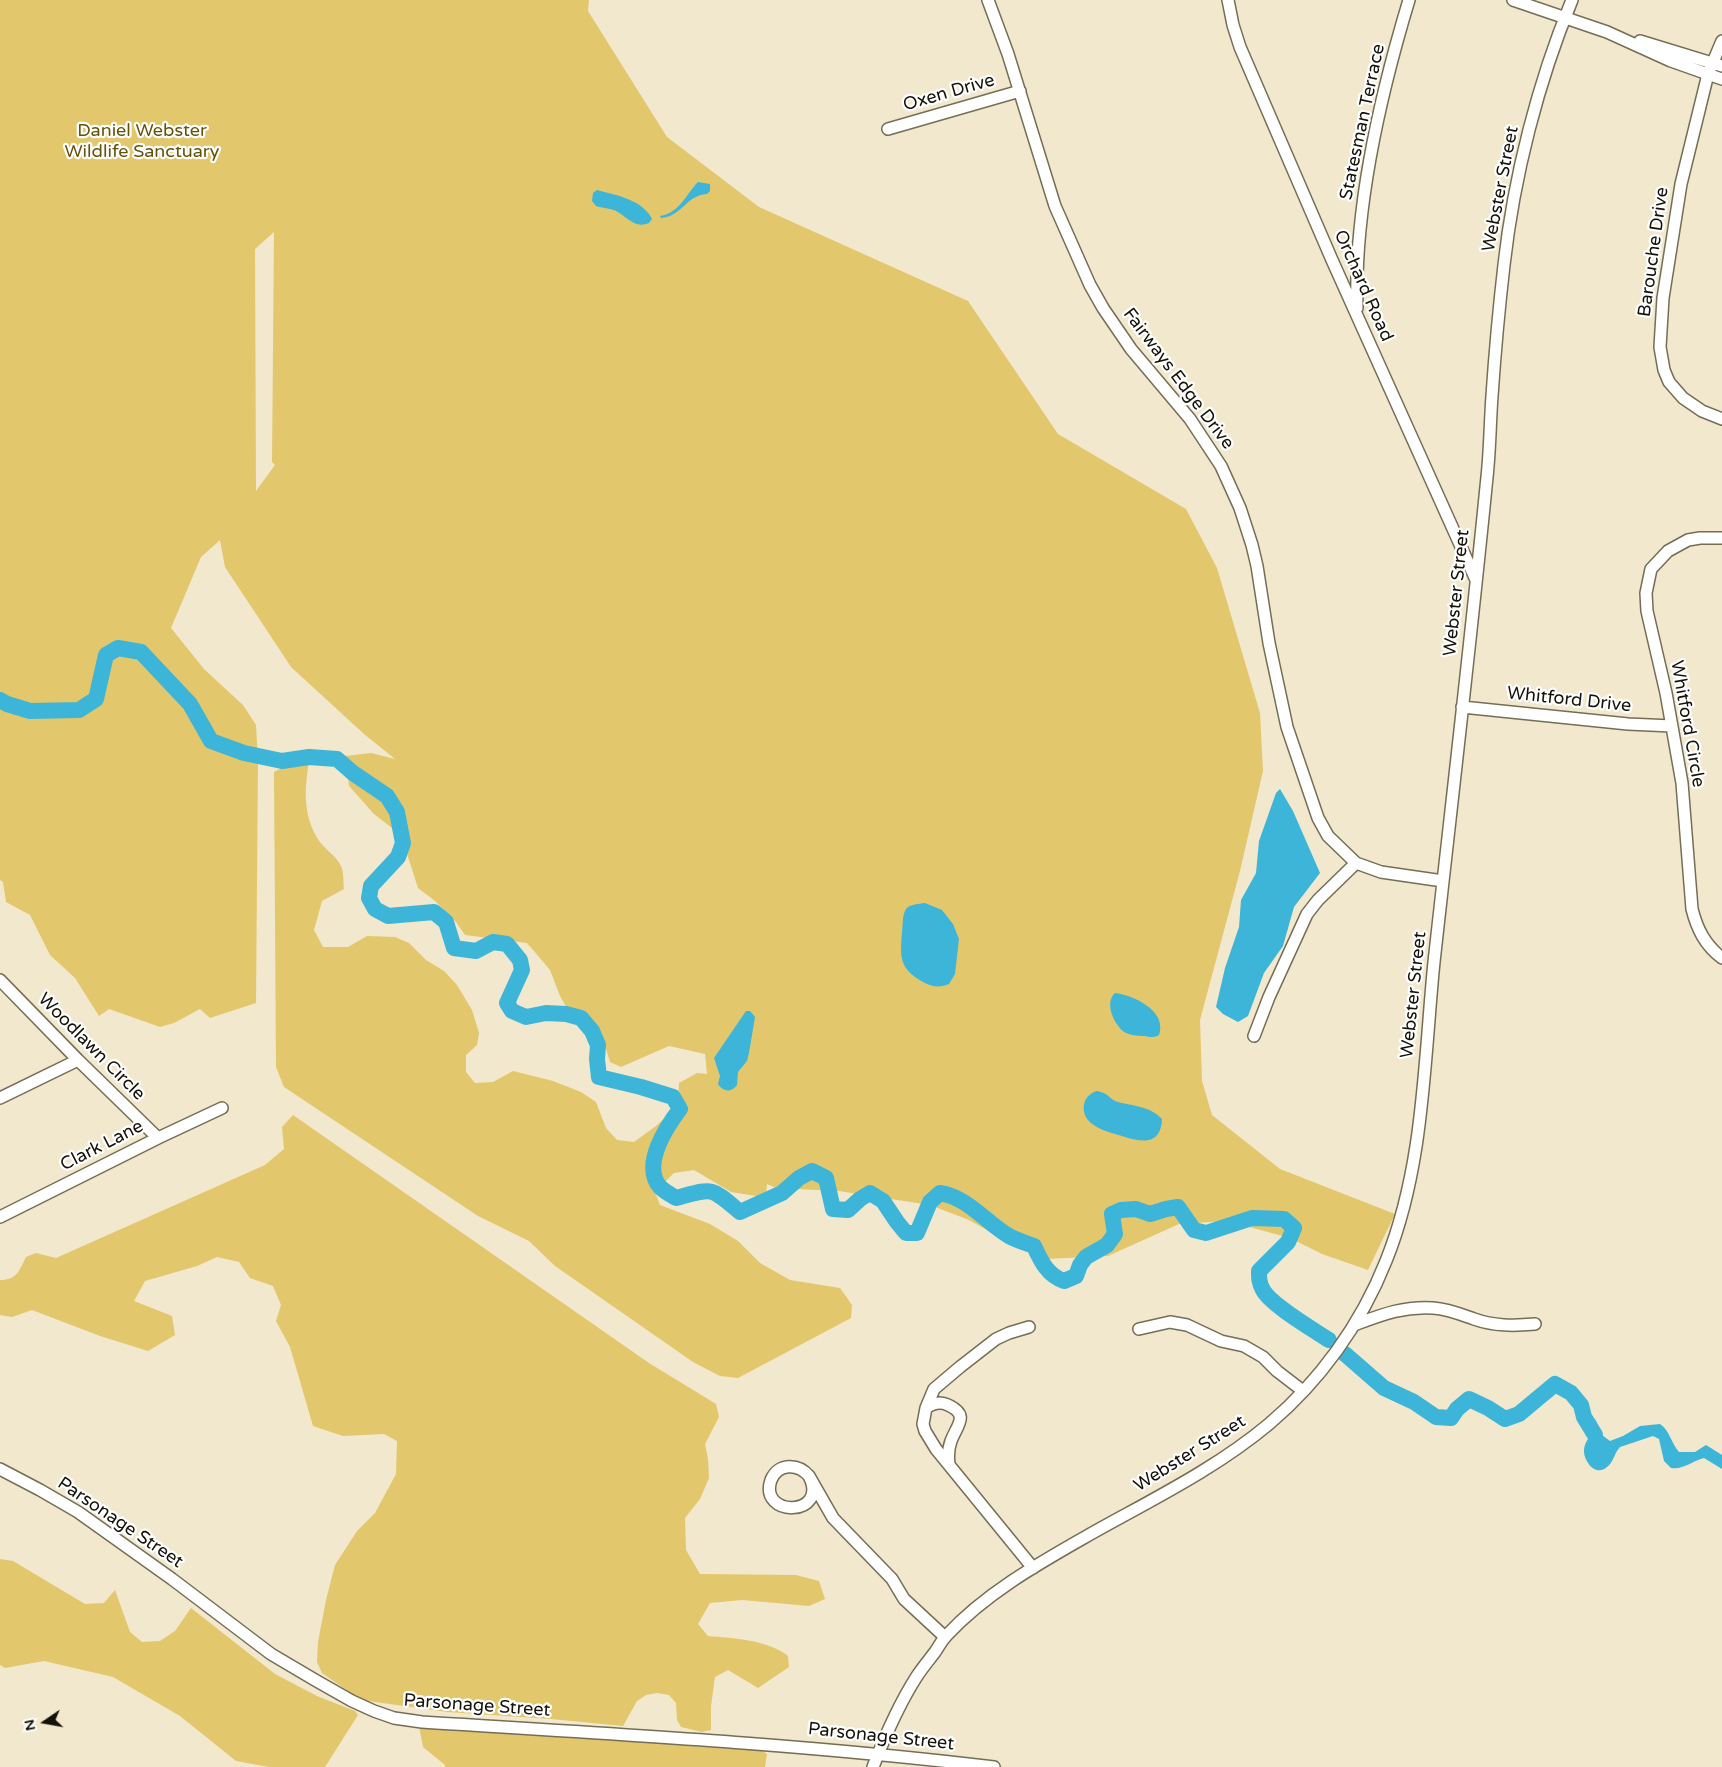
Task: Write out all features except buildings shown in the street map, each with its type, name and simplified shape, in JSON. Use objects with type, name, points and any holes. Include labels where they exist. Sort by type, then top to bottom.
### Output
[{"type":"street","name":"Fairways Edge Drive","points":[[988,0],[1008,54],[1055,206],[1090,285],[1131,349],[1190,419],[1221,466],[1231,486],[1252,544],[1261,590],[1268,643],[1287,727],[1318,818],[1328,836],[1351,861],[1381,872],[1443,881]]},
{"type":"street","name":"Orchard Road","points":[[1228,0],[1240,47],[1476,582]]},
{"type":"street","name":"Statesman Terrace","points":[[1357,312],[1356,286],[1363,205],[1384,92],[1410,0]]},
{"type":"street","points":[[1513,0],[1607,32],[1671,61],[1714,68],[1722,79]]},
{"type":"street","name":"Webster Street","points":[[873,1767],[906,1695],[920,1671],[945,1638],[994,1594],[1033,1568],[1188,1480],[1223,1458],[1270,1423],[1303,1391],[1332,1357],[1354,1325],[1372,1295],[1395,1238],[1402,1218],[1419,1122],[1489,455],[1492,397],[1509,234],[1542,84],[1572,0]]},
{"type":"street","name":"Barouche Drive","points":[[1722,41],[1689,147],[1675,219],[1664,298],[1660,346],[1664,370],[1669,382],[1692,406],[1722,419]]},
{"type":"street","name":"Oxen Drive","points":[[888,129],[1020,91]]},
{"type":"street","name":"Whitford Circle","points":[[1722,538],[1700,538],[1688,540],[1677,545],[1659,559],[1651,569],[1646,593],[1647,611],[1672,726],[1682,783],[1692,909],[1696,925],[1705,941],[1722,958]]},
{"type":"street","name":"Whitford Drive","points":[[1462,707],[1628,724],[1672,726]]},
{"type":"street","points":[[1254,1036],[1269,997],[1307,914],[1312,906],[1356,863]]},
{"type":"street","name":"Woodlawn Circle","points":[[0,980],[158,1138]]},
{"type":"street","points":[[0,1098],[78,1060]]},
{"type":"street","name":"Clark Lane","points":[[0,1217],[222,1108]]},
{"type":"street","points":[[1354,1325],[1394,1310],[1416,1307],[1455,1312],[1475,1320],[1503,1326],[1535,1324]]},
{"type":"street","points":[[1139,1329],[1170,1322],[1187,1325],[1221,1341],[1244,1346],[1263,1357],[1277,1371],[1303,1391]]},
{"type":"street","points":[[1029,1327],[1008,1332],[996,1339],[934,1389],[926,1408],[923,1424],[929,1439],[1033,1568]]},
{"type":"street","points":[[926,1408],[932,1404],[943,1402],[956,1409],[959,1413],[960,1425],[948,1453],[949,1464]]},
{"type":"street","name":"Parsonage Street","points":[[0,1469],[78,1512],[172,1579],[271,1654],[352,1701],[394,1718],[422,1722],[640,1735],[878,1753],[994,1767]]},
{"type":"street","points":[[809,1476],[833,1518],[892,1579],[904,1599],[945,1638]]},
{"type":"green space","name":"Daniel Webster Wildlife Sanctuary","points":[[0,0],[589,0],[588,11],[667,137],[759,207],[968,301],[1058,434],[1186,509],[1217,568],[1260,713],[1263,771],[1240,871],[1200,1020],[1202,1081],[1212,1115],[1280,1169],[1395,1214],[1368,1270],[1322,1254],[1290,1238],[1227,1221],[1179,1224],[1108,1256],[1046,1259],[1017,1247],[969,1220],[930,1205],[839,1191],[776,1188],[767,1184],[766,1195],[756,1196],[731,1192],[694,1170],[674,1173],[655,1192],[660,1205],[710,1224],[738,1241],[760,1263],[790,1280],[840,1288],[852,1305],[851,1318],[738,1378],[720,1376],[693,1362],[555,1266],[529,1241],[478,1216],[284,1087],[276,1067],[274,772],[291,763],[309,762],[306,804],[310,823],[320,842],[341,866],[344,889],[322,901],[314,930],[323,947],[348,947],[367,936],[395,937],[409,943],[426,960],[444,971],[457,985],[472,1010],[479,1033],[477,1045],[466,1055],[466,1072],[475,1083],[493,1082],[513,1071],[553,1081],[581,1092],[596,1102],[606,1128],[617,1140],[634,1142],[656,1126],[678,1106],[679,1083],[697,1073],[707,1074],[705,1054],[669,1046],[621,1067],[610,1062],[601,1032],[568,1010],[560,996],[550,970],[527,943],[465,935],[456,922],[435,901],[418,888],[401,835],[374,814],[349,786],[346,756],[371,753],[395,759],[364,734],[291,667],[225,567],[220,540],[201,557],[171,628],[204,669],[243,705],[256,725],[258,760],[256,1003],[210,1018],[200,1009],[174,1023],[160,1027],[109,1009],[99,1016],[75,978],[50,955],[30,915],[6,902],[3,882],[0,880]],"holes":[[[274,232],[272,462],[275,465],[256,491],[255,249]]]},
{"type":"green space","points":[[293,1115],[649,1363],[716,1404],[719,1417],[705,1444],[709,1478],[700,1499],[685,1518],[686,1550],[700,1574],[796,1575],[819,1581],[825,1599],[809,1606],[742,1600],[710,1603],[698,1624],[708,1636],[750,1641],[771,1646],[788,1656],[789,1667],[758,1688],[728,1670],[715,1677],[711,1706],[711,1730],[702,1732],[681,1727],[677,1720],[676,1703],[669,1695],[657,1693],[646,1695],[637,1701],[623,1726],[447,1712],[361,1700],[322,1673],[317,1662],[318,1642],[335,1565],[357,1531],[375,1513],[396,1474],[397,1441],[384,1434],[343,1436],[313,1426],[290,1347],[276,1321],[281,1305],[273,1286],[250,1278],[239,1262],[217,1257],[197,1266],[145,1281],[134,1301],[172,1316],[175,1335],[148,1351],[100,1336],[32,1310],[12,1317],[0,1315],[0,1280],[6,1280],[17,1274],[26,1257],[36,1253],[56,1258],[265,1165],[284,1149],[282,1127]]},
{"type":"green space","points":[[0,1559],[13,1561],[85,1604],[104,1603],[115,1590],[130,1632],[142,1642],[160,1641],[175,1631],[191,1608],[275,1674],[317,1696],[355,1711],[358,1715],[325,1767],[269,1767],[236,1761],[180,1716],[113,1677],[44,1661],[5,1668],[0,1665]]},
{"type":"green space","points":[[419,1726],[757,1748],[767,1754],[765,1767],[445,1767],[423,1747]]},
{"type":"water","points":[[698,182],[710,184],[710,191],[707,194],[694,198],[675,214],[661,218],[660,216],[678,207]]},
{"type":"water","points":[[597,190],[620,196],[636,203],[652,219],[649,223],[639,224],[616,211],[596,206],[592,201],[593,193]]},
{"type":"water","points":[[1280,789],[1293,811],[1320,873],[1294,907],[1283,946],[1264,973],[1248,1016],[1238,1022],[1223,1014],[1216,1007],[1225,968],[1239,927],[1241,900],[1256,873],[1259,841],[1276,793]]},
{"type":"water","points":[[925,903],[942,910],[953,924],[959,939],[955,974],[949,984],[942,986],[930,985],[915,977],[905,967],[901,956],[905,911],[915,904]]},
{"type":"water","points":[[1115,993],[1131,997],[1154,1012],[1160,1026],[1159,1035],[1150,1037],[1124,1032],[1114,1019],[1110,1008],[1110,1002]]},
{"type":"water","points":[[746,1011],[750,1011],[755,1017],[747,1061],[738,1072],[737,1085],[730,1090],[725,1090],[718,1084],[720,1076],[714,1058]]},
{"type":"water","points":[[1097,1091],[1104,1093],[1115,1101],[1152,1111],[1162,1119],[1158,1133],[1155,1137],[1145,1141],[1104,1130],[1091,1123],[1084,1112],[1084,1104],[1092,1093]]},
{"type":"water","points":[[1584,1417],[1595,1419],[1602,1435],[1610,1441],[1640,1426],[1660,1424],[1666,1430],[1679,1452],[1695,1452],[1706,1445],[1722,1455],[1722,1469],[1704,1458],[1684,1467],[1671,1468],[1664,1461],[1659,1439],[1653,1436],[1620,1447],[1609,1465],[1603,1470],[1595,1469],[1588,1464],[1584,1451],[1590,1436]]},
{"type":"waterway","points":[[0,700],[30,711],[79,710],[96,699],[106,655],[118,648],[141,652],[190,704],[211,741],[244,753],[282,761],[309,757],[337,759],[353,773],[387,796],[397,812],[403,843],[398,857],[371,886],[369,898],[375,909],[388,916],[434,912],[446,922],[454,948],[476,951],[493,942],[507,944],[520,960],[522,970],[507,1003],[512,1011],[526,1017],[546,1013],[566,1014],[581,1018],[592,1031],[598,1045],[599,1077],[673,1097],[680,1109],[663,1135],[658,1146],[653,1168],[655,1178],[660,1187],[676,1198],[698,1192],[711,1192],[722,1197],[740,1212],[782,1193],[799,1178],[812,1171],[826,1178],[833,1209],[848,1210],[870,1193],[883,1201],[906,1233],[917,1233],[930,1202],[940,1193],[960,1200],[1009,1236],[1034,1246],[1049,1271],[1064,1281],[1076,1276],[1080,1265],[1086,1257],[1107,1245],[1115,1234],[1112,1214],[1121,1210],[1136,1209],[1150,1214],[1178,1207],[1194,1230],[1206,1233],[1252,1218],[1284,1219],[1294,1228],[1288,1242],[1259,1271],[1261,1285],[1275,1303],[1329,1340]]},
{"type":"waterway","points":[[1345,1354],[1384,1388],[1414,1402],[1436,1417],[1451,1418],[1457,1409],[1469,1399],[1505,1419],[1519,1414],[1555,1384],[1571,1393],[1581,1405],[1584,1417],[1595,1435]]}]
